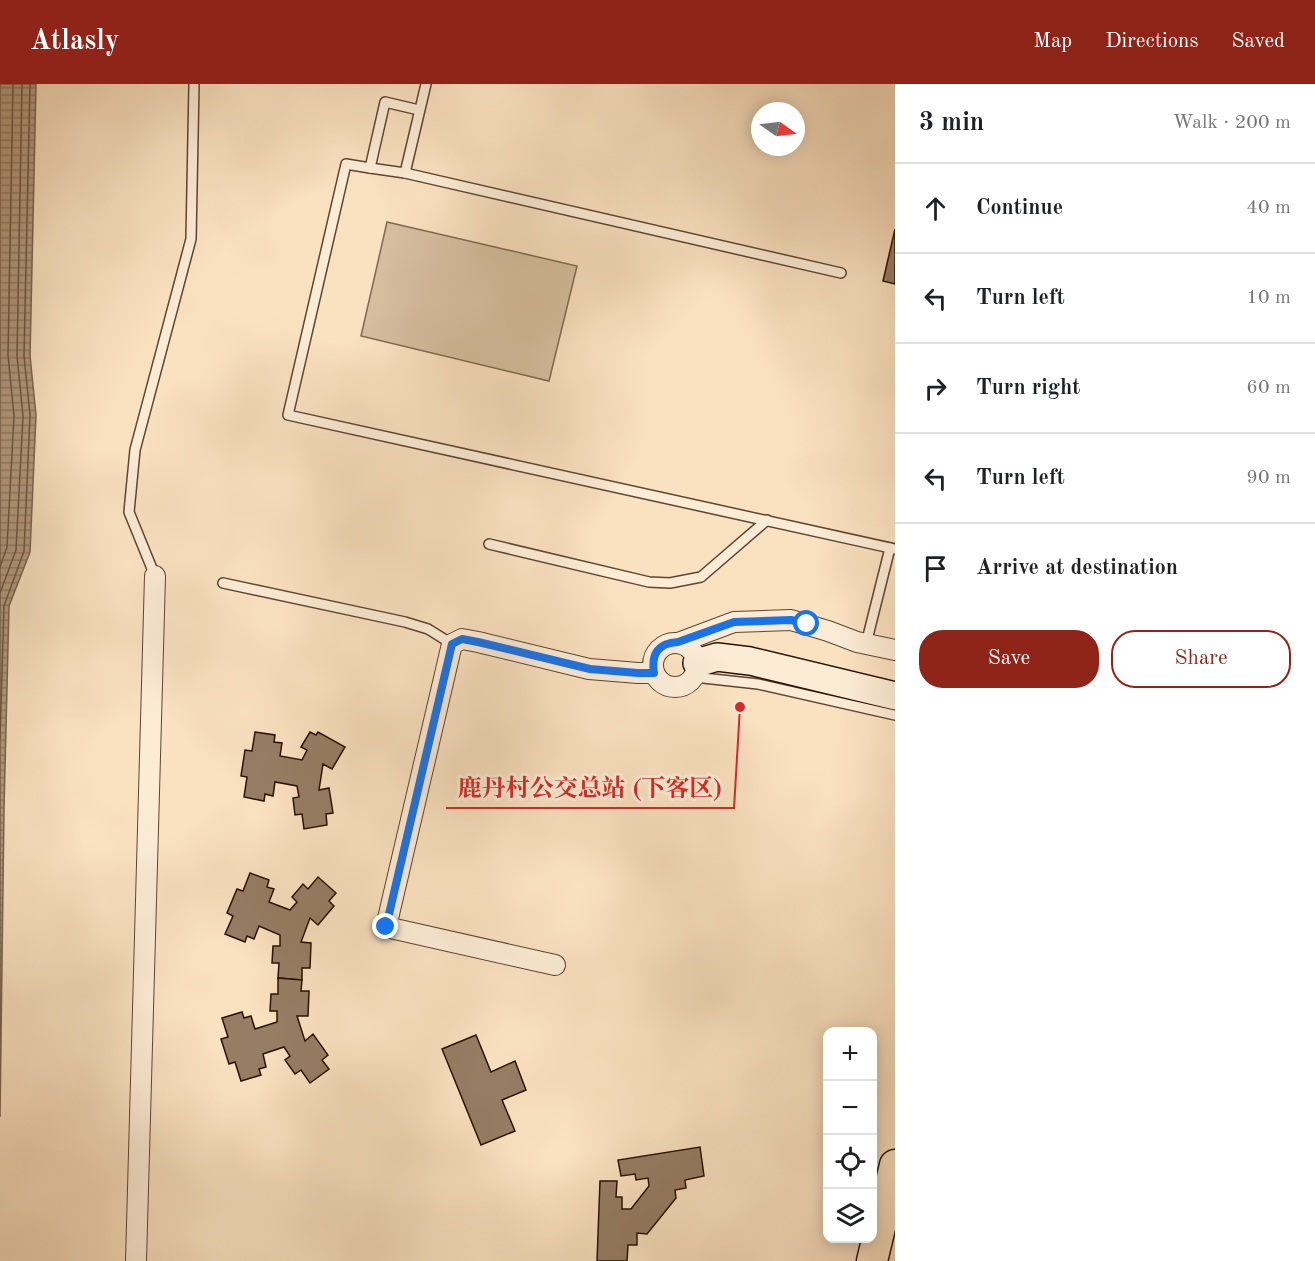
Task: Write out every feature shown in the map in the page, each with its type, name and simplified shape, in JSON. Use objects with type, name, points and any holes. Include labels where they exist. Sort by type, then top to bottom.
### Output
[{"type":"main road","points":[[872,1261],[895,1165]]},
{"type":"street","points":[[136,1261],[155,576]]},
{"type":"street","points":[[678,642],[691,649],[695,656],[695,670],[689,682],[669,686],[654,673],[654,658],[657,651],[670,643],[734,622],[791,620],[857,642],[895,650]]},
{"type":"street","points":[[555,965],[386,927],[452,644],[462,639],[590,669],[654,673]]},
{"type":"street","points":[[695,670],[717,657],[750,661],[895,696]]},
{"type":"lane","points":[[155,576],[129,512],[135,450],[190,239],[194,84]]},
{"type":"lane","points":[[405,173],[426,84]]},
{"type":"lane","points":[[369,168],[385,102],[419,110]]},
{"type":"lane","points":[[840,273],[405,173],[346,164],[288,415],[893,548],[866,644]]},
{"type":"lane","points":[[489,544],[649,582],[670,583],[701,577],[767,520]]},
{"type":"lane","points":[[223,583],[405,622],[428,629],[452,644]]},
{"type":"lane","points":[[695,670],[895,715]]},
{"type":"shaded area","points":[[387,222],[577,266],[549,381],[361,336]]},
{"type":"water","points":[[0,84],[36,84],[30,356],[36,415],[30,552],[9,606],[0,1117]]},
{"type":"building","points":[[895,229],[895,284],[883,281]]},
{"type":"building","points":[[255,732],[275,735],[274,742],[282,743],[280,756],[302,760],[307,750],[301,747],[310,732],[316,735],[318,732],[345,747],[332,769],[323,764],[319,790],[329,788],[333,813],[326,814],[327,825],[304,829],[302,814],[295,815],[293,798],[299,797],[297,786],[275,782],[273,796],[265,794],[264,801],[244,797],[247,777],[241,776],[245,750],[252,751]]},
{"type":"building","points":[[250,873],[269,880],[267,887],[274,889],[269,902],[290,910],[297,902],[292,897],[303,884],[308,889],[318,877],[336,893],[329,901],[334,906],[318,925],[310,918],[301,942],[311,943],[310,968],[302,968],[302,980],[278,978],[279,963],[272,963],[273,946],[280,946],[280,935],[259,926],[254,939],[247,936],[245,942],[225,934],[233,916],[227,913],[237,889],[243,891]]},
{"type":"building","points":[[278,978],[302,980],[301,991],[309,991],[308,1016],[297,1016],[305,1041],[313,1034],[328,1055],[322,1060],[329,1069],[310,1083],[301,1070],[295,1074],[285,1060],[290,1056],[284,1047],[263,1054],[266,1067],[259,1069],[261,1075],[241,1081],[235,1062],[229,1064],[221,1039],[228,1037],[222,1018],[242,1012],[244,1018],[251,1016],[255,1029],[277,1022],[277,1011],[270,1011],[271,994],[278,994]]},
{"type":"building","points":[[476,1035],[491,1072],[515,1061],[526,1090],[502,1100],[515,1131],[481,1145],[442,1049]]},
{"type":"building","points":[[700,1147],[704,1176],[685,1180],[686,1188],[675,1190],[676,1198],[647,1234],[637,1233],[637,1245],[628,1245],[627,1261],[597,1261],[600,1181],[617,1181],[616,1197],[622,1197],[622,1209],[631,1209],[649,1186],[648,1178],[636,1180],[635,1174],[621,1176],[618,1160]]},
{"type":"place","name":"鹿丹村公交总站 (下客区)","points":[[740,707]]},
{"type":"route","points":[[386,927],[452,644],[462,639],[590,669],[654,673],[654,658],[663,646],[734,622],[791,620],[807,624]]}]
